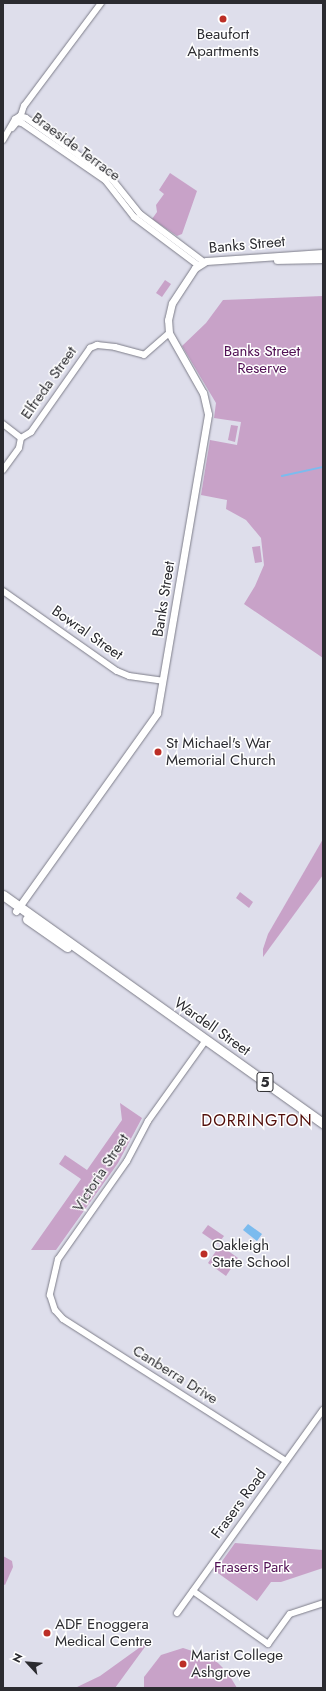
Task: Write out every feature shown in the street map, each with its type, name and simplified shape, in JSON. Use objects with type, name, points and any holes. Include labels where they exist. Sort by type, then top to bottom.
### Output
[{"type":"highway","name":"Wardell Street","points":[[3,895],[62,944],[103,967],[323,1123]]},
{"type":"highway","name":"Wardell Street","points":[[3,900],[20,910]]},
{"type":"main road","name":"Banks Street","points":[[202,264],[323,253]]},
{"type":"main road","name":"Banks Street","points":[[20,910],[154,720],[163,681],[208,414],[203,394],[169,333],[168,320],[170,308],[184,285],[202,264],[215,262],[323,258]]},
{"type":"street","points":[[19,120],[21,110],[32,98],[94,11],[98,3]]},
{"type":"street","name":"Braeside Terrace","points":[[5,135],[19,120],[111,178],[140,214],[202,264]]},
{"type":"street","name":"Elfreda Street","points":[[3,470],[19,448],[21,438],[31,432],[90,348],[97,345],[115,347],[144,355],[169,333]]},
{"type":"street","points":[[3,424],[21,438]]},
{"type":"street","name":"Bowral Street","points":[[3,591],[117,671],[130,676],[163,681]]},
{"type":"street","name":"Victoria Street","points":[[54,1307],[50,1287],[58,1259],[128,1161],[148,1121],[206,1040]]},
{"type":"street","name":"Canberra Drive","points":[[54,1307],[60,1316],[86,1335],[286,1461]]},
{"type":"street","name":"Frasers Road","points":[[177,1613],[323,1410]]},
{"type":"street","points":[[193,1590],[268,1644],[290,1614],[323,1603]]},
{"type":"green space","points":[[170,173],[197,191],[182,234],[177,236],[152,219],[157,212],[156,205],[164,194],[159,190]]},
{"type":"green space","points":[[165,280],[171,284],[162,297],[156,293]]},
{"type":"green space","name":"Banks Street Reserve","points":[[323,296],[323,658],[244,604],[255,586],[264,565],[261,538],[246,520],[226,509],[227,500],[201,495],[210,440],[237,445],[241,422],[214,418],[216,403],[182,346],[206,323],[223,300]]},
{"type":"green space","points":[[231,425],[238,426],[235,442],[228,440]]},
{"type":"green space","points":[[260,546],[262,562],[255,563],[252,547]]},
{"type":"green space","points":[[323,839],[323,875],[263,957],[263,949],[268,934]]},
{"type":"green space","points":[[240,892],[253,902],[249,908],[236,898]]},
{"type":"green space","points":[[120,1103],[142,1118],[118,1163],[56,1250],[31,1250],[81,1179],[59,1164],[65,1155],[87,1170],[122,1120]]},
{"type":"green space","points":[[208,1225],[224,1236],[218,1244],[202,1233]]},
{"type":"green space","points":[[220,1245],[238,1258],[226,1276],[208,1263]]},
{"type":"green space","name":"Frasers Park","points":[[235,1543],[323,1550],[323,1568],[281,1582],[271,1582],[257,1601],[215,1571]]},
{"type":"green space","points":[[3,1556],[12,1561],[13,1567],[5,1585],[3,1584]]},
{"type":"green space","points":[[150,1640],[115,1688],[75,1688],[100,1676]]},
{"type":"green space","points":[[183,1648],[208,1656],[218,1663],[228,1673],[237,1688],[144,1688],[144,1677],[161,1655]]},
{"type":"water","points":[[248,1224],[262,1234],[257,1241],[243,1230]]},
{"type":"waterway","points":[[282,476],[323,467]]},
{"type":"place","name":"Beaufort Apartments","points":[[223,19]]},
{"type":"place","name":"St Michael's War Memorial Church","points":[[158,752]]},
{"type":"place","name":"Oakleigh State School","points":[[204,1254]]},
{"type":"place","name":"ADF Enoggera Medical Centre","points":[[47,1633]]},
{"type":"place","name":"Marist College Ashgrove","points":[[183,1664]]},
{"type":"district","name":"DORRINGTON","points":[[257,1121]]}]
